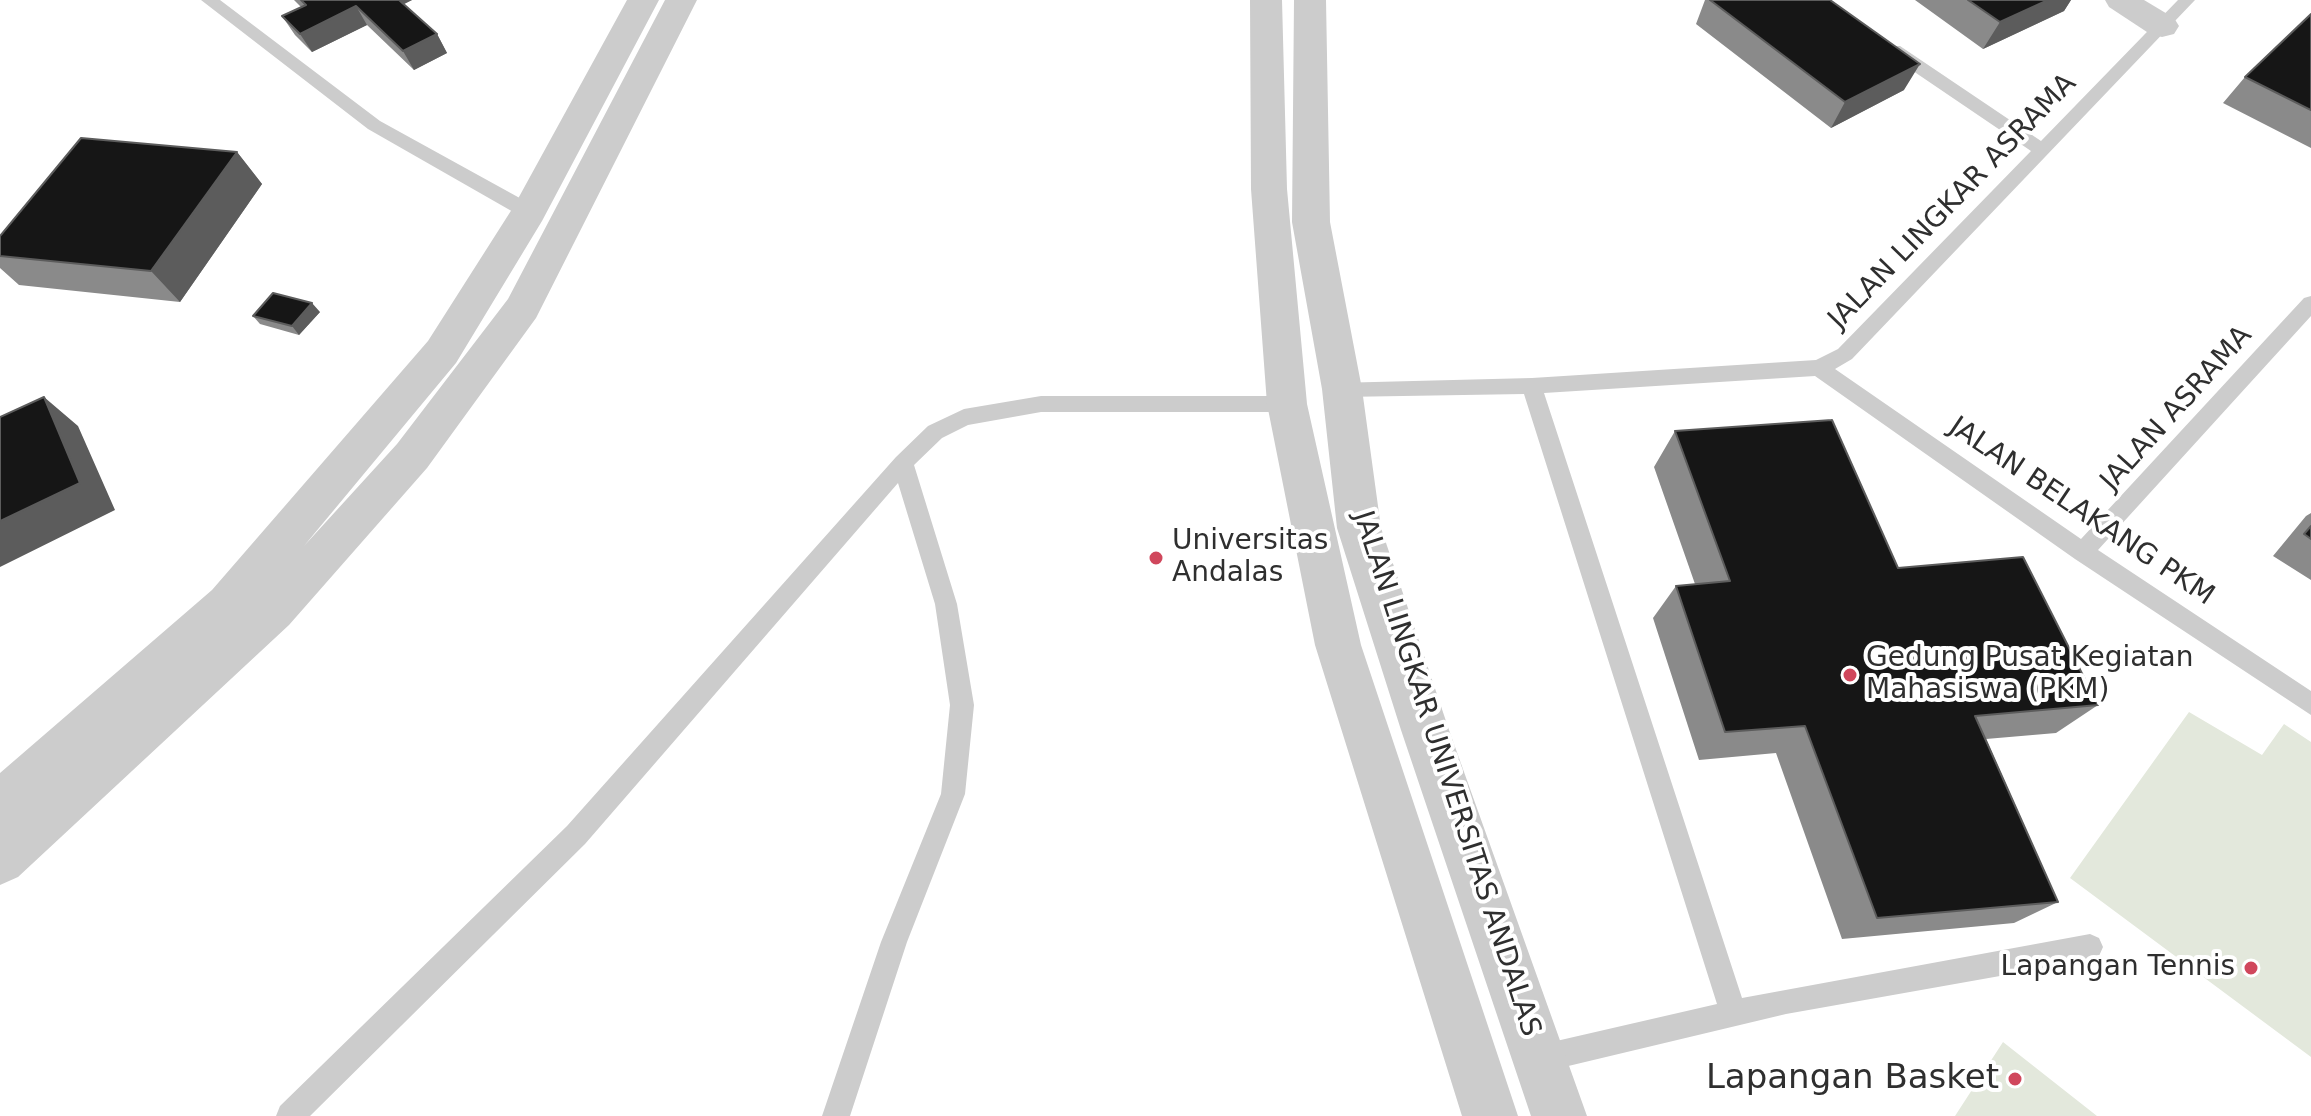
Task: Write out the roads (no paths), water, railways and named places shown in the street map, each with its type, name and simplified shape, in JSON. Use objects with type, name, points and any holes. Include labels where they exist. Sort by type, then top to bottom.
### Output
[{"type":"street","points":[[0,860],[273,611],[412,456],[522,308],[624,72],[643,0]]},
{"type":"street","points":[[0,805],[228,604],[442,352],[529,212],[624,72],[681,0]]},
{"type":"street","points":[[2121,0],[2162,26]]},
{"type":"street","points":[[1266,1],[1310,2]]},
{"type":"street","name":"JALAN LINGKAR UNIVERSITAS ANDALAS","points":[[1266,1],[1269,189],[1287,404],[1338,645],[1490,1116]]},
{"type":"street","name":"JALAN LINGKAR UNIVERSITAS ANDALAS","points":[[1310,2],[1311,222],[1342,389],[1359,528],[1425,730],[1559,1116]]},
{"type":"street","points":[[390,413],[437,421]]},
{"type":"lane","points":[[209,0],[374,125],[529,212]]},
{"type":"lane","name":"JALAN LINGKAR ASRAMA","points":[[1342,389],[1532,386],[1819,368],[1845,354],[2187,0]]},
{"type":"lane","points":[[1873,35],[2042,150]]},
{"type":"lane","name":"JALAN ASRAMA","points":[[2083,552],[2311,303]]},
{"type":"lane","name":"JALAN BELAKANG PKM","points":[[1819,368],[2083,552],[2311,704]]},
{"type":"lane","points":[[1532,386],[1734,1014]]},
{"type":"lane","points":[[290,1116],[576,835],[903,463],[935,432],[964,417],[1041,404],[1287,404]]},
{"type":"lane","points":[[836,1116],[894,942],[953,794],[955,779],[962,705],[949,619],[903,463]]},
{"type":"lane","points":[[1539,1059],[1786,1001],[2090,947]]},
{"type":"place","name":"Universitas Andalas","points":[[1156,558]]},
{"type":"place","name":"Gedung Pusat Kegiatan Mahasiswa (PKM)","points":[[1850,675]]},
{"type":"place","name":"Lapangan Tennis","points":[[2251,968]]},
{"type":"place","name":"Lapangan Basket","points":[[2015,1079]]}]
